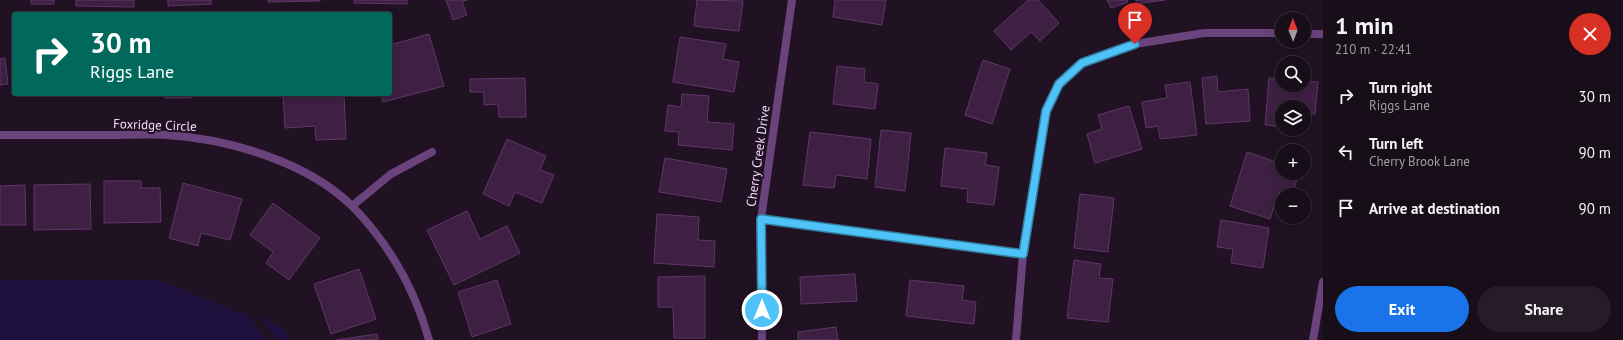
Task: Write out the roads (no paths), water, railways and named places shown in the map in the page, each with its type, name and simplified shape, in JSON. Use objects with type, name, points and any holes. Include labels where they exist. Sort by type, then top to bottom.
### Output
[{"type":"street","name":"Cherry Creek Drive","points":[[762,340],[761,219],[792,0]]},
{"type":"street","points":[[1016,340],[1023,254],[1046,111],[1059,84],[1082,63],[1135,44],[1204,33],[1275,33]]},
{"type":"street","points":[[1311,34],[1323,34]]},
{"type":"street","name":"Foxridge Circle","points":[[0,135],[167,135],[227,144],[254,151],[310,176],[352,206],[375,232],[393,258],[407,283],[419,310],[429,340]]},
{"type":"street","points":[[352,206],[391,174],[432,152]]},
{"type":"street","points":[[761,219],[1023,254]]},
{"type":"street","points":[[1313,340],[1323,282]]}]
